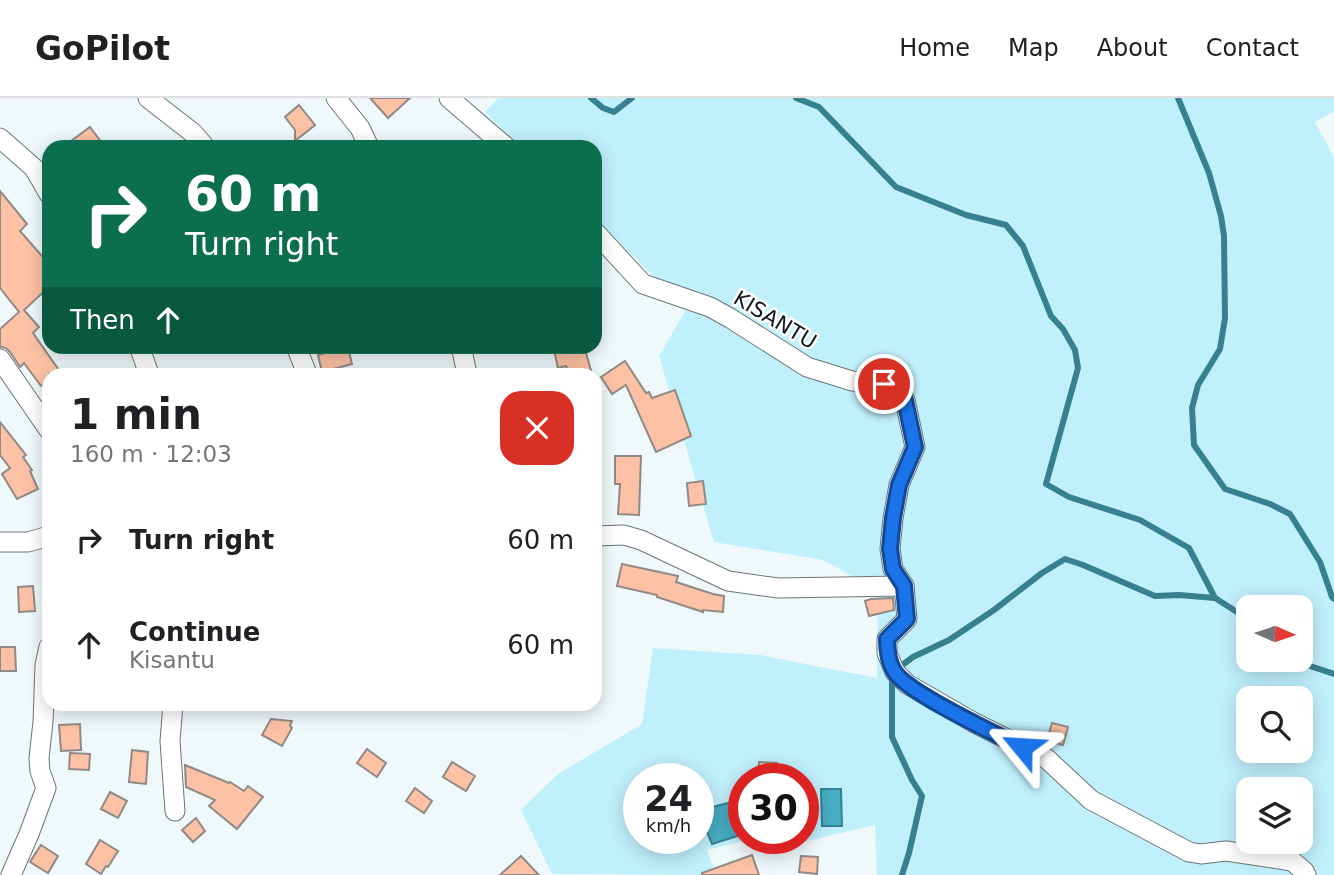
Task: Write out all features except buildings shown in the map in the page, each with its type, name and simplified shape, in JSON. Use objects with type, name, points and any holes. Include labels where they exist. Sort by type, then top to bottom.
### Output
[{"type":"street","points":[[148,98],[199,140]]},
{"type":"street","points":[[335,98],[360,128],[366,140]]},
{"type":"street","points":[[449,98],[498,140]]},
{"type":"street","points":[[0,138],[34,168],[42,182]]},
{"type":"street","name":"KISANTU","points":[[602,240],[643,284],[710,307],[807,367],[852,381],[884,384],[905,400],[915,447],[899,485],[890,549],[893,569],[904,586],[907,619],[887,639],[887,653],[895,672],[907,684],[973,722],[1047,759],[1091,800],[1189,852],[1201,854],[1226,851],[1292,861],[1306,875]]},
{"type":"street","points":[[0,359],[42,420]]},
{"type":"street","points":[[602,536],[624,534],[641,540],[728,581],[778,588],[904,586]]},
{"type":"street","points":[[0,542],[28,542],[42,538]]},
{"type":"street","points":[[11,875],[46,788],[39,758],[43,711]]},
{"type":"street","points":[[172,711],[170,741],[175,811]]},
{"type":"shaded area","points":[[498,98],[1334,98],[1334,112],[1315,122],[1334,157],[1334,875],[877,875],[875,825],[819,838],[819,763],[728,763],[728,845],[714,848],[714,763],[623,763],[623,854],[708,854],[716,875],[552,874],[521,810],[558,774],[642,724],[653,648],[760,655],[877,678],[878,590],[823,560],[714,542],[659,356],[687,308],[602,226],[602,140],[514,140],[485,112]]},
{"type":"water","points":[[821,789],[841,789],[842,826],[822,826]]},
{"type":"water","points":[[728,803],[728,839],[714,843],[714,806]]},
{"type":"waterway","points":[[591,98],[603,108],[614,112],[632,98]]},
{"type":"waterway","points":[[796,98],[819,107],[896,187],[966,215],[1006,225],[1023,246],[1051,316],[1063,329],[1075,350],[1078,368],[1046,484],[1069,497],[1140,520],[1189,548],[1215,598],[1236,611]]},
{"type":"waterway","points":[[1178,98],[1209,173],[1224,236],[1225,318],[1220,349],[1198,385],[1192,408],[1194,445],[1225,489],[1270,504],[1290,514],[1320,562],[1334,599]]},
{"type":"waterway","points":[[902,875],[922,796],[892,737],[892,680],[901,666],[913,657],[949,640],[1065,559],[1155,596],[1215,598]]},
{"type":"waterway","points":[[1313,667],[1334,674]]},
{"type":"route","points":[[884,384],[905,400],[915,447],[899,485],[890,549],[893,569],[904,586],[907,619],[887,639],[887,653],[895,672],[907,684],[1022,747]]}]
